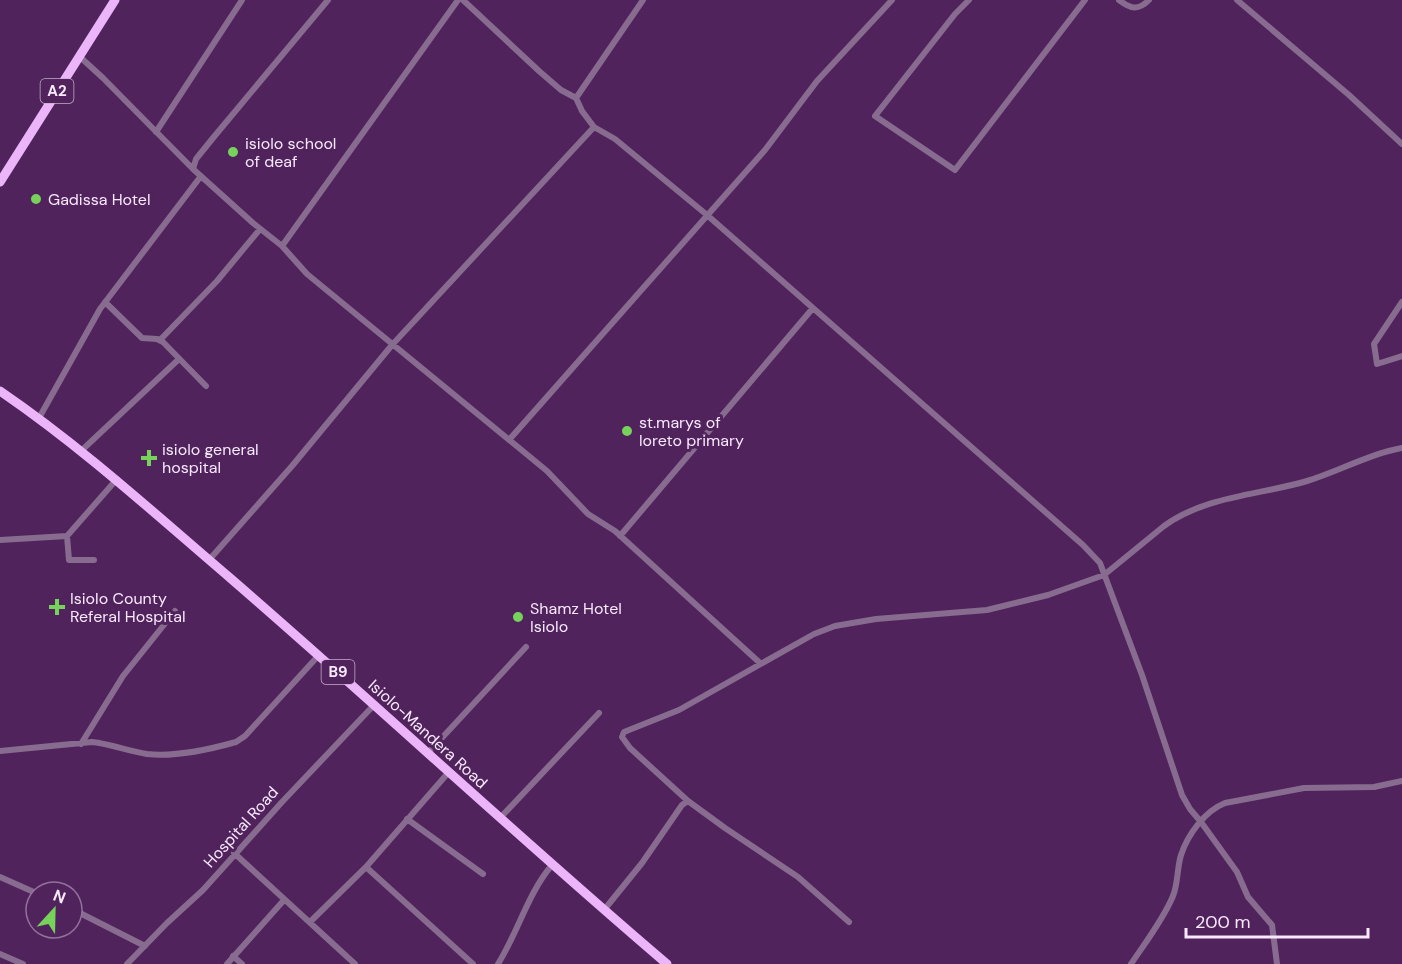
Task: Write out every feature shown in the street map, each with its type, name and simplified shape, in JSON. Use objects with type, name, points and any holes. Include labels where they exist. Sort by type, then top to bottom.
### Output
[{"type":"highway","name":"A2","points":[[0,182],[115,0]]},
{"type":"highway","name":"Isiolo-Mandera Road","points":[[0,392],[39,418],[117,479],[319,655],[552,865],[667,964]]},
{"type":"street","points":[[156,132],[242,0]]},
{"type":"street","points":[[193,169],[196,159],[328,0]]},
{"type":"street","points":[[282,246],[458,0]]},
{"type":"street","points":[[463,0],[538,71],[561,90],[576,98],[582,111],[594,126],[615,138],[707,214],[1083,545],[1100,563],[1142,675],[1182,795],[1236,872],[1248,897],[1272,925],[1277,964]]},
{"type":"street","points":[[576,98],[643,0]]},
{"type":"street","points":[[509,440],[765,150],[818,81],[892,0]]},
{"type":"street","points":[[969,0],[955,14],[875,116],[955,170],[1085,0]]},
{"type":"street","points":[[1119,0],[1130,8],[1138,8],[1149,0]]},
{"type":"street","points":[[1237,0],[1349,95],[1402,144]]},
{"type":"street","points":[[79,56],[193,169],[282,246],[307,274],[561,484],[588,514],[620,536],[760,663]]},
{"type":"street","points":[[209,560],[392,345],[594,126]]},
{"type":"street","points":[[39,418],[105,302],[201,176]]},
{"type":"street","points":[[160,340],[217,281],[260,229]]},
{"type":"street","points":[[105,302],[142,338],[160,340],[206,386]]},
{"type":"street","points":[[1402,302],[1374,344],[1377,364],[1402,356]]},
{"type":"street","points":[[620,536],[813,308]]},
{"type":"street","points":[[81,451],[179,359]]},
{"type":"street","points":[[849,922],[798,877],[688,801],[630,748],[622,734],[680,710],[760,663],[814,634],[835,626],[884,618],[996,609],[1048,595],[1104,576],[1174,519],[1195,510],[1238,496],[1307,481],[1360,460],[1402,448]]},
{"type":"street","points":[[0,540],[67,536],[117,479]]},
{"type":"street","points":[[67,536],[69,560],[94,560]]},
{"type":"street","points":[[81,744],[123,676],[175,611]]},
{"type":"street","points":[[427,754],[526,647]]},
{"type":"street","points":[[0,751],[106,743],[136,752],[160,755],[236,742],[245,736],[319,655]]},
{"type":"street","name":"Hospital Road","points":[[127,964],[203,890],[374,705]]},
{"type":"street","points":[[500,818],[599,713]]},
{"type":"street","points":[[310,922],[366,867],[448,772]]},
{"type":"street","points":[[1131,964],[1174,895],[1182,854],[1202,822],[1214,808],[1241,800],[1304,788],[1385,786],[1402,781]]},
{"type":"street","points":[[604,910],[688,801]]},
{"type":"street","points":[[407,819],[483,874]]},
{"type":"street","points":[[234,854],[355,964]]},
{"type":"street","points":[[498,964],[539,882],[552,865]]},
{"type":"street","points":[[366,867],[473,964]]},
{"type":"street","points":[[0,877],[24,888]]},
{"type":"street","points":[[226,964],[285,900]]},
{"type":"street","points":[[84,915],[145,946]]},
{"type":"street","points":[[0,954],[23,964]]},
{"type":"street","points":[[233,956],[242,964]]},
{"type":"place","name":"isiolo school of deaf","points":[[233,152]]},
{"type":"place","name":"Gadissa Hotel","points":[[36,199]]},
{"type":"place","name":"st.marys of loreto primary","points":[[627,431]]},
{"type":"place","name":"isiolo general hospital","points":[[149,458]]},
{"type":"place","name":"Isiolo County Referal Hospital","points":[[57,607]]},
{"type":"place","name":"Shamz Hotel Isiolo","points":[[518,617]]}]
